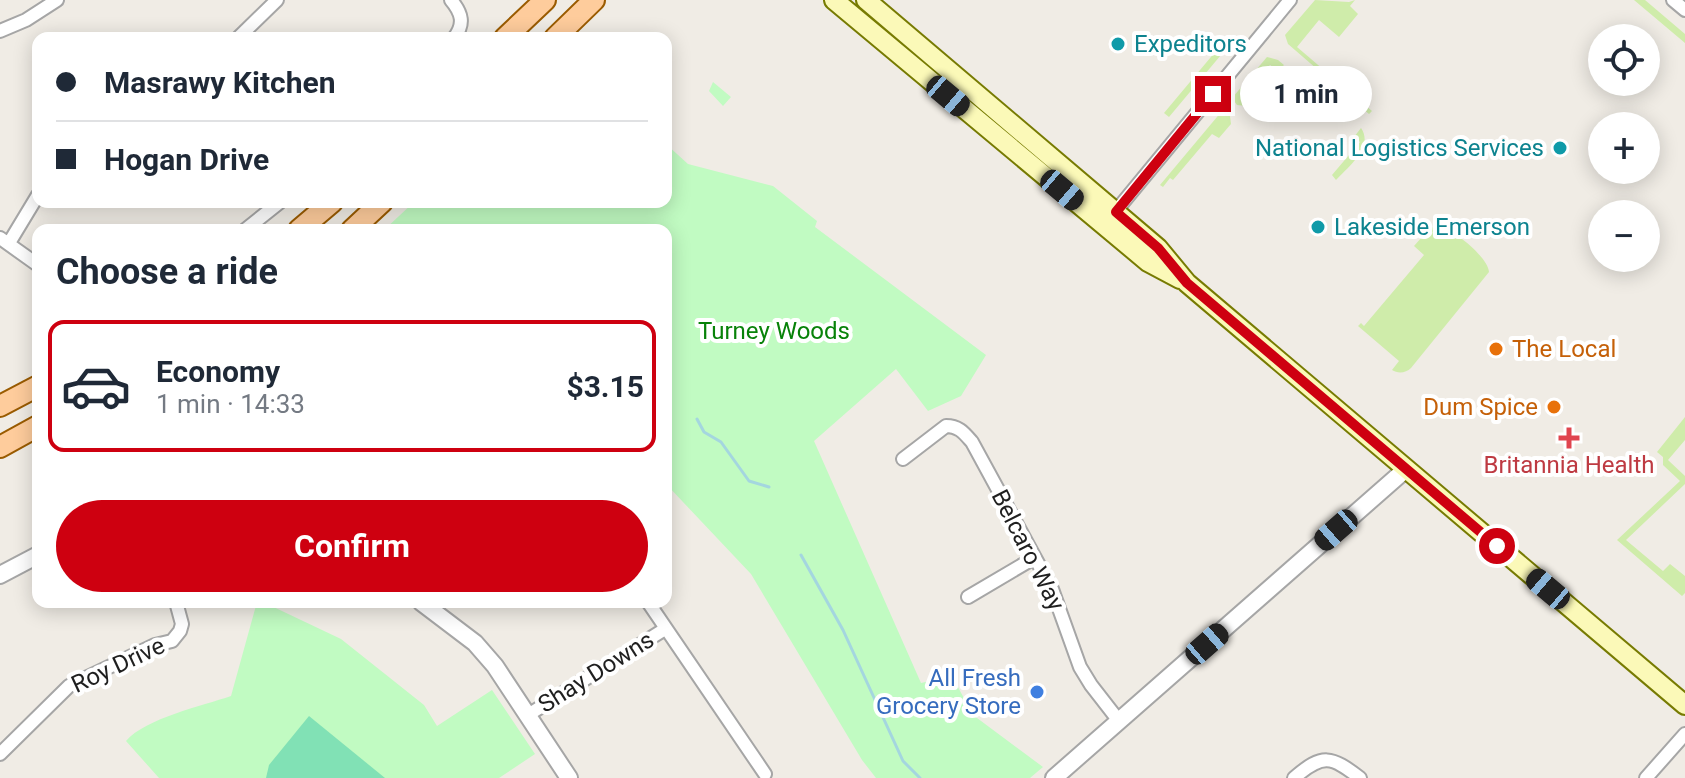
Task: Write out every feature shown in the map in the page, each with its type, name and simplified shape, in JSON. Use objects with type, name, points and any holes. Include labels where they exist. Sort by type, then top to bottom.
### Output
[{"type":"main road","points":[[511,32],[545,0]]},
{"type":"main road","points":[[561,32],[594,0]]},
{"type":"main road","points":[[834,0],[1110,219]]},
{"type":"main road","points":[[866,0],[1110,219],[1148,262],[1187,283],[1685,705]]},
{"type":"main road","points":[[306,224],[325,208]]},
{"type":"main road","points":[[358,224],[376,208]]},
{"type":"main road","points":[[0,406],[32,389]]},
{"type":"main road","points":[[0,447],[32,429]]},
{"type":"street","points":[[0,31],[26,20],[57,0]]},
{"type":"street","points":[[244,32],[277,0]]},
{"type":"street","points":[[451,0],[461,16],[459,32]]},
{"type":"street","points":[[1110,219],[1290,0]]},
{"type":"street","points":[[1673,0],[1685,10]]},
{"type":"street","points":[[32,203],[4,240],[32,261]]},
{"type":"street","points":[[252,224],[272,208]]},
{"type":"street","name":"Belcaro Way","points":[[903,459],[938,429],[954,426],[963,431],[972,442],[1052,589],[1080,667],[1119,721]]},
{"type":"street","points":[[1054,778],[1406,469]]},
{"type":"street","points":[[0,575],[32,558]]},
{"type":"street","points":[[968,597],[1034,558]]},
{"type":"street","name":"Roy Drive","points":[[0,754],[69,686],[155,645],[172,641],[182,624],[178,608]]},
{"type":"street","points":[[429,608],[475,643],[495,666],[569,778]]},
{"type":"street","points":[[652,608],[765,774]]},
{"type":"street","name":"Shay Downs","points":[[528,715],[665,629]]},
{"type":"street","points":[[1646,778],[1685,734]]},
{"type":"street","points":[[1294,778],[1308,766],[1329,759],[1360,778]]},
{"type":"green space","points":[[1315,0],[1355,0],[1350,6],[1358,14],[1339,37],[1319,20],[1297,47],[1372,111],[1369,114],[1288,44],[1285,35]]},
{"type":"green space","points":[[1634,0],[1645,0],[1685,34],[1685,43]]},
{"type":"green space","points":[[1226,39],[1231,43],[1169,117],[1164,113]]},
{"type":"green space","points":[[1267,57],[1284,65],[1278,71],[1270,65],[1242,98],[1248,103],[1246,106],[1237,105],[1232,98]]},
{"type":"green space","points":[[713,82],[731,97],[723,106],[709,91]]},
{"type":"green space","points":[[1222,111],[1230,116],[1231,124],[1219,138],[1212,134],[1173,180],[1170,178],[1163,187],[1160,185]]},
{"type":"green space","points":[[1361,128],[1364,135],[1362,149],[1336,180],[1332,175],[1360,142],[1354,137]]},
{"type":"green space","name":"Turney Woods","points":[[672,149],[688,164],[773,186],[817,221],[815,227],[986,355],[961,396],[928,411],[896,369],[814,441],[921,683],[952,676],[973,715],[1043,767],[1030,778],[876,778],[862,760],[751,574],[672,490],[672,224],[390,224],[408,208],[672,208]]},
{"type":"green space","points":[[1438,225],[1469,244],[1483,259],[1489,272],[1411,368],[1397,372],[1392,370],[1399,361],[1358,326],[1361,323],[1364,326],[1424,255],[1414,246],[1429,229]]},
{"type":"green space","points":[[1685,417],[1685,440],[1668,460],[1685,476],[1685,484],[1626,540],[1663,571],[1670,564],[1685,576],[1685,593],[1682,596],[1617,540],[1680,481],[1663,465],[1663,457],[1657,452]]},
{"type":"green space","points":[[255,608],[276,608],[341,639],[424,705],[437,726],[492,690],[535,754],[499,778],[159,778],[126,741],[160,719],[231,696]]},
{"type":"green space","points":[[309,716],[385,778],[266,778],[269,765]]},
{"type":"waterway","points":[[697,419],[704,432],[721,442],[749,481],[769,487]]},
{"type":"waterway","points":[[801,555],[843,630],[903,761],[920,778]]},
{"type":"place","name":"Expeditors","points":[[1118,44]]},
{"type":"place","name":"National Logistics Services","points":[[1560,148]]},
{"type":"place","name":"Lakeside Emerson","points":[[1318,227]]},
{"type":"place","name":"The Local","points":[[1496,349]]},
{"type":"place","name":"Dum Spice","points":[[1554,407]]},
{"type":"place","name":"Britannia Health","points":[[1569,438]]},
{"type":"place","name":"All Fresh Grocery Store","points":[[1037,692]]},
{"type":"route","points":[[1213,94],[1116,212],[1158,248],[1187,283],[1497,546]]}]
